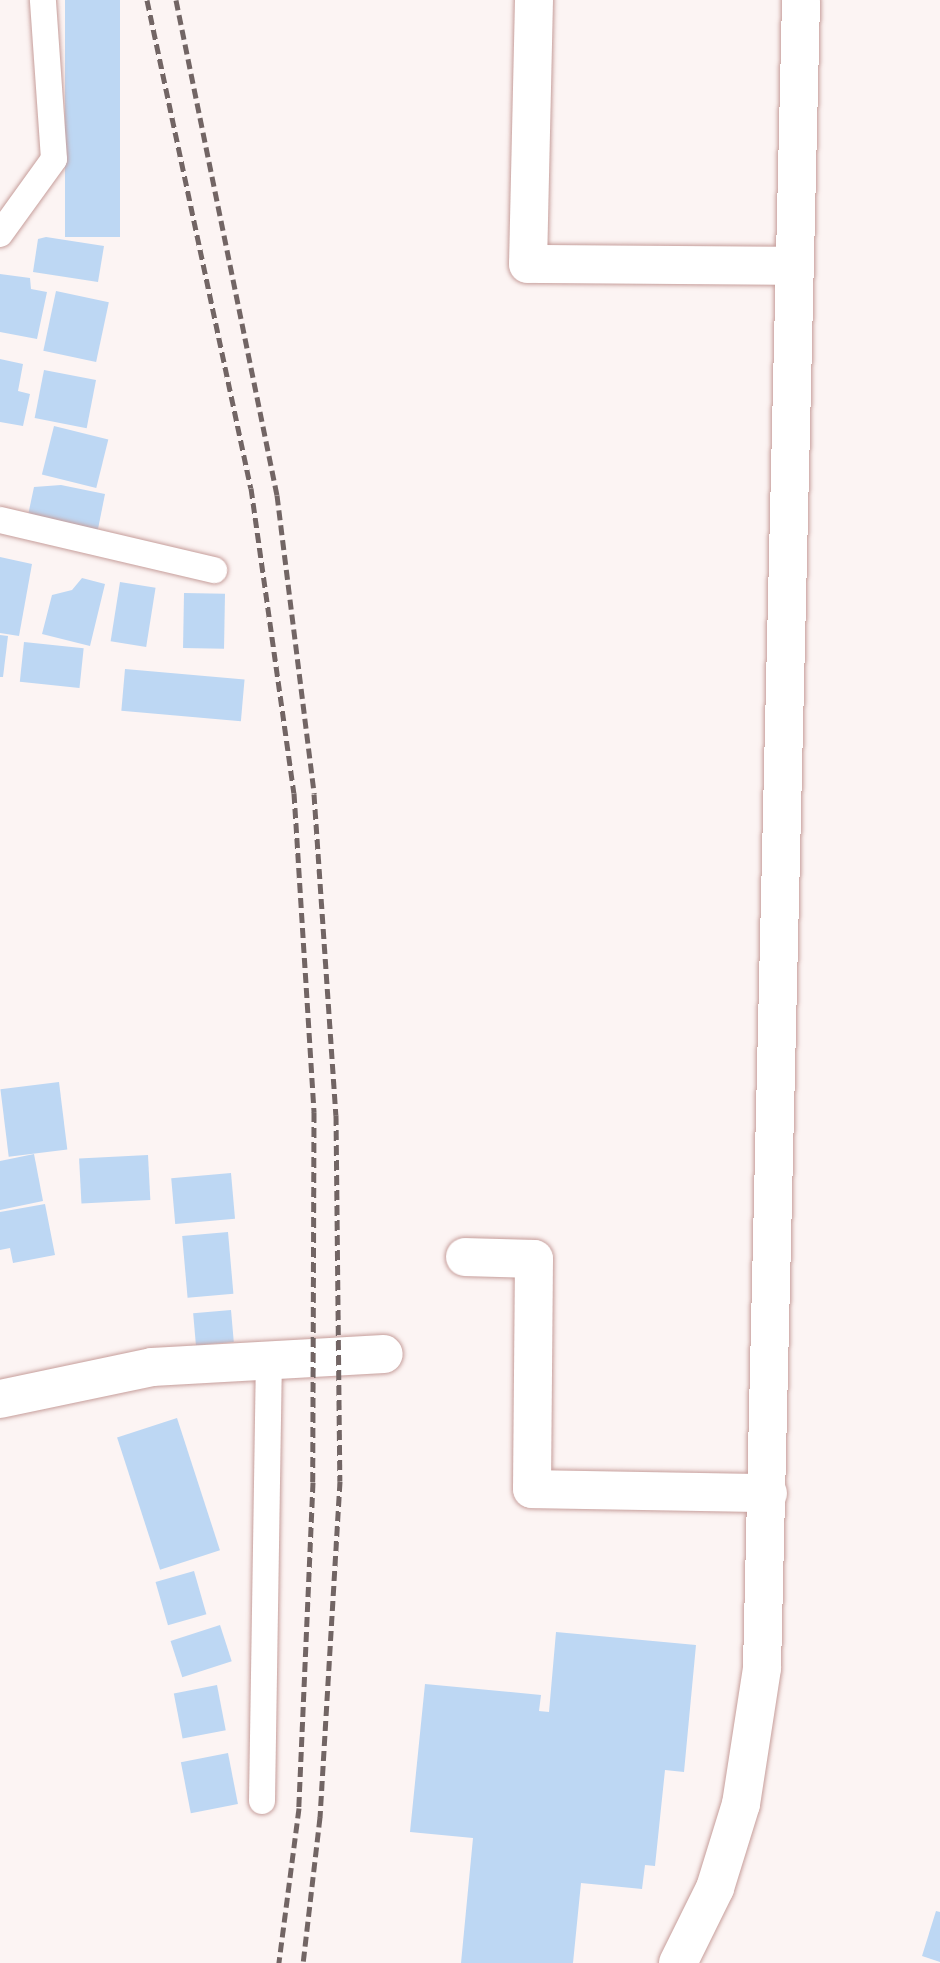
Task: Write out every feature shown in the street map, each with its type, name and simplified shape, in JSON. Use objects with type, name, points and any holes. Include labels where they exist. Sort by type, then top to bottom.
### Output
[{"type":"street","points":[[534,0],[528,264],[794,266]]},
{"type":"street","points":[[678,1963],[715,1888],[755,1739],[768,1493],[800,0]]},
{"type":"street","points":[[465,1257],[534,1259],[532,1489],[768,1493]]},
{"type":"street","points":[[0,1399],[152,1367],[269,1358],[384,1354]]},
{"type":"lane","points":[[0,234],[54,159],[43,0]]},
{"type":"lane","points":[[0,520],[214,570]]},
{"type":"lane","points":[[262,1801],[269,1358]]},
{"type":"building","points":[[65,0],[120,0],[120,237],[65,237]]},
{"type":"building","points":[[46,237],[104,246],[98,282],[33,272],[38,239]]},
{"type":"building","points":[[0,274],[30,278],[31,289],[47,292],[37,339],[0,332]]},
{"type":"building","points":[[56,291],[109,302],[96,362],[43,351]]},
{"type":"building","points":[[0,359],[23,364],[18,391],[30,394],[23,426],[0,422]]},
{"type":"building","points":[[44,370],[96,380],[87,428],[35,418]]},
{"type":"building","points":[[54,426],[108,440],[96,488],[42,475]]},
{"type":"building","points":[[61,485],[105,494],[97,534],[27,520],[34,487]]},
{"type":"building","points":[[0,557],[32,564],[19,636],[0,633]]},
{"type":"building","points":[[82,578],[105,584],[90,646],[42,634],[52,595],[72,590]]},
{"type":"building","points":[[120,582],[156,588],[146,647],[111,641]]},
{"type":"building","points":[[184,593],[225,594],[224,649],[183,648]]},
{"type":"building","points":[[0,635],[8,636],[3,677],[0,677]]},
{"type":"building","points":[[24,642],[84,648],[79,688],[20,682]]},
{"type":"building","points":[[125,669],[245,679],[241,721],[121,711]]},
{"type":"building","points":[[59,1082],[67,1149],[9,1157],[0,1089]]},
{"type":"building","points":[[34,1154],[43,1201],[0,1210],[0,1161]]},
{"type":"building","points":[[148,1155],[150,1200],[81,1204],[79,1159]]},
{"type":"building","points":[[231,1173],[235,1219],[175,1224],[171,1178]]},
{"type":"building","points":[[45,1204],[55,1255],[13,1263],[10,1248],[0,1250],[0,1212]]},
{"type":"building","points":[[228,1232],[233,1294],[188,1298],[182,1236]]},
{"type":"building","points":[[231,1310],[234,1342],[196,1345],[193,1313]]},
{"type":"building","points":[[177,1418],[220,1550],[160,1570],[117,1437]]},
{"type":"building","points":[[194,1571],[206,1614],[168,1625],[156,1582]]},
{"type":"building","points":[[220,1625],[232,1661],[182,1677],[171,1641]]},
{"type":"building","points":[[556,1632],[696,1645],[684,1772],[665,1770],[655,1866],[645,1865],[642,1889],[581,1883],[573,1963],[461,1963],[473,1838],[410,1832],[425,1684],[541,1695],[539,1711],[549,1712]]},
{"type":"building","points":[[217,1685],[226,1730],[183,1739],[174,1693]]},
{"type":"building","points":[[228,1753],[238,1804],[191,1813],[181,1762]]},
{"type":"building","points":[[936,1911],[940,1912],[940,1962],[922,1956]]},
{"type":"railway","points":[[147,0],[251,488],[294,793],[314,1112],[313,1482],[299,1808],[279,1963]]},
{"type":"railway","points":[[176,0],[277,495],[314,794],[336,1115],[340,1481],[320,1817],[303,1963]]}]
